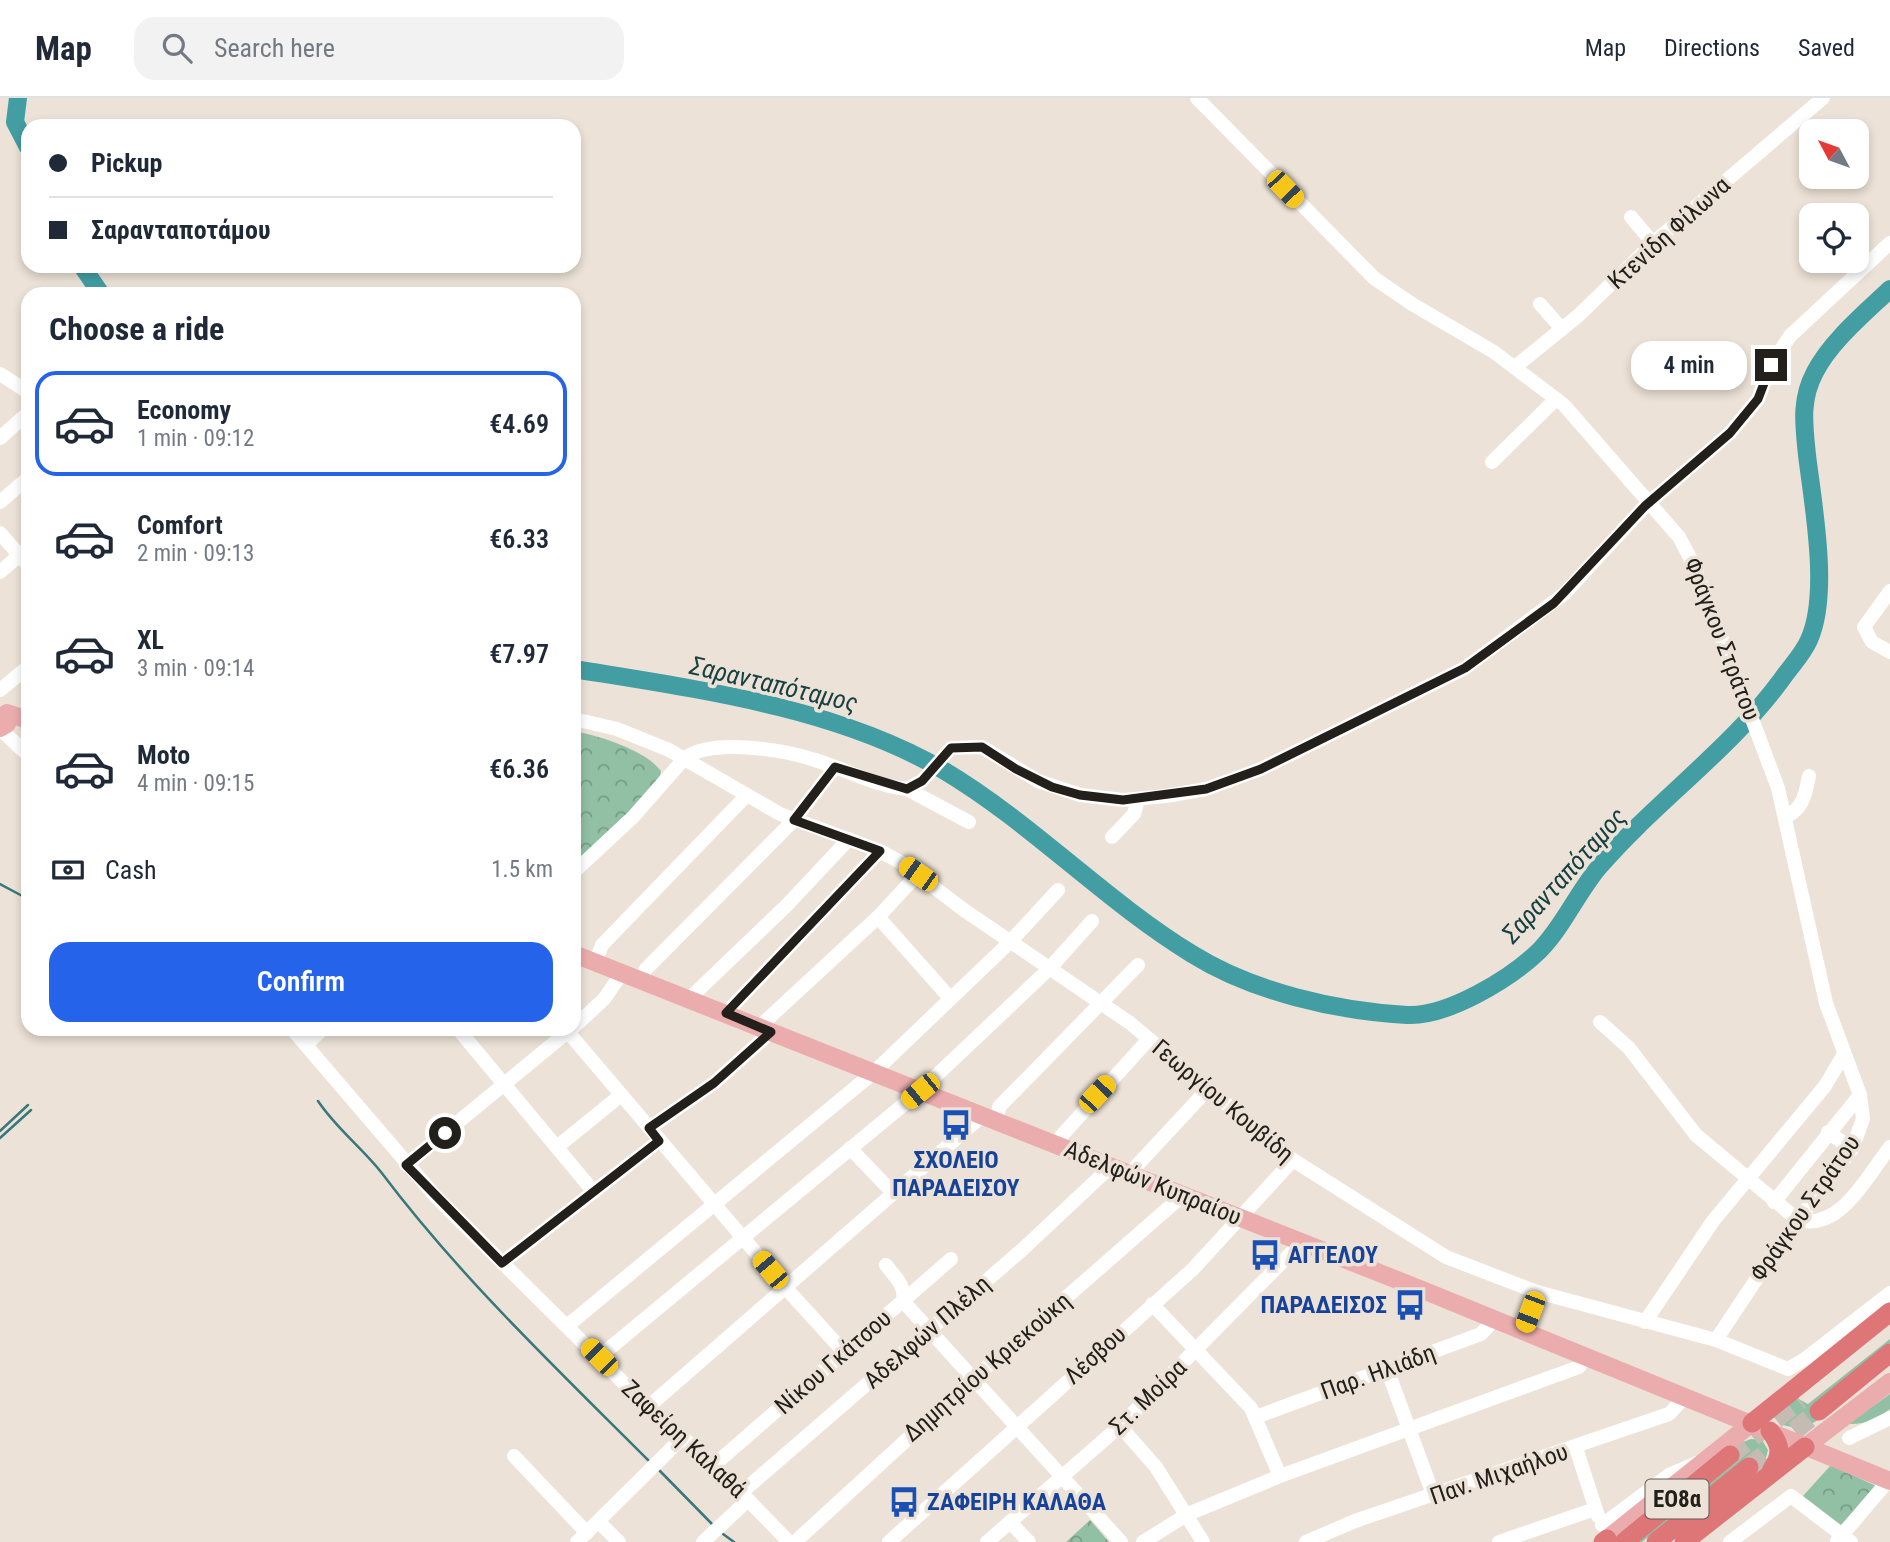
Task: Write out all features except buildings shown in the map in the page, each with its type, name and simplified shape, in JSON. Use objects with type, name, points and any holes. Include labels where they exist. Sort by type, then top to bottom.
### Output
[{"type":"highway","points":[[1769,1430],[1791,1399],[1890,1312]]},
{"type":"highway","points":[[1769,1430],[1791,1399],[1890,1328]]},
{"type":"highway","points":[[1819,1411],[1890,1353]]},
{"type":"highway","points":[[1769,1430],[1776,1439],[1780,1452],[1769,1473]]},
{"type":"highway","points":[[1684,1542],[1805,1447]]},
{"type":"highway","name":"ΕΟ8α","points":[[1609,1537],[1717,1455]]},
{"type":"highway","name":"ΕΟ8α","points":[[1656,1542],[1749,1467]]},
{"type":"main road","points":[[2,717],[21,719]]},
{"type":"main road","points":[[2,717],[21,725]]},
{"type":"main road","name":"Αδελφών Κυπραίου","points":[[581,957],[1055,1143],[1128,1175],[1718,1409],[1889,1481]]},
{"type":"main road","points":[[1805,1447],[1890,1382]]},
{"type":"main road","points":[[1717,1455],[1725,1427],[1718,1409]]},
{"type":"main road","points":[[1836,1423],[1831,1434],[1831,1445],[1843,1462]]},
{"type":"main road","points":[[1609,1537],[1717,1455],[1769,1430]]},
{"type":"street","name":"Φράγκου Στράτου","points":[[1197,98],[1374,278],[1515,367],[1575,415],[1688,550],[1758,731],[1786,817],[1826,1003],[1860,1095],[1863,1119],[1852,1149],[1798,1220],[1716,1340]]},
{"type":"street","name":"Κτενίδη Φίλωνα","points":[[1515,367],[1562,329],[1653,243],[1823,98]]},
{"type":"street","points":[[1631,217],[1653,243]]},
{"type":"street","points":[[907,789],[916,786],[951,748],[982,747],[1027,776],[1066,792],[1095,798],[1138,800],[1187,793],[1226,783],[1465,668],[1554,603],[1638,513],[1730,433],[1758,399],[1771,365],[1790,337],[1890,243]]},
{"type":"street","points":[[1539,304],[1562,329]]},
{"type":"street","points":[[0,374],[21,388]]},
{"type":"street","points":[[1492,462],[1556,398]]},
{"type":"street","points":[[0,438],[21,419]]},
{"type":"street","points":[[0,502],[21,484]]},
{"type":"street","points":[[0,533],[21,552]]},
{"type":"street","points":[[0,572],[21,559]]},
{"type":"street","points":[[1890,591],[1864,627],[1872,642],[1890,652]]},
{"type":"street","points":[[0,690],[21,673]]},
{"type":"street","points":[[2,717],[21,742]]},
{"type":"street","name":"Γεωργίου Κουβίδη","points":[[581,721],[617,729],[669,750],[746,796],[794,820],[880,851],[918,874],[1010,942],[1102,1004],[1293,1160],[1446,1256],[1537,1292],[1716,1340],[1777,1366],[1794,1367],[1890,1293]]},
{"type":"street","points":[[581,863],[633,817],[684,759],[701,750],[730,748],[800,756],[907,789],[968,822]]},
{"type":"street","points":[[640,980],[646,969],[794,820],[835,767]]},
{"type":"street","points":[[1786,817],[1798,810],[1804,802],[1809,776]]},
{"type":"street","points":[[595,963],[602,945],[746,796]]},
{"type":"street","points":[[1112,837],[1134,814],[1138,800]]},
{"type":"street","points":[[689,999],[787,905],[849,839]]},
{"type":"street","points":[[726,1013],[880,851]]},
{"type":"street","points":[[649,1128],[714,1083],[918,874]]},
{"type":"street","points":[[567,1326],[873,1073],[1010,942],[1058,890]]},
{"type":"street","points":[[878,917],[950,998]]},
{"type":"street","points":[[599,1357],[920,1091],[1049,969],[1092,920]]},
{"type":"street","points":[[648,1407],[784,1286],[795,1282],[893,1193],[989,1119],[1138,965]]},
{"type":"street","points":[[581,1020],[604,999],[622,973]]},
{"type":"street","points":[[1600,1022],[1629,1048],[1696,1135],[1798,1220],[1811,1224],[1828,1220],[1839,1211],[1890,1147]]},
{"type":"street","name":"Ζαφείρη Καλαθά","points":[[315,1036],[406,1165],[648,1407],[714,1465],[789,1542]]},
{"type":"street","points":[[464,1036],[594,1192]]},
{"type":"street","points":[[406,1165],[562,1036]]},
{"type":"street","points":[[576,1036],[659,1141],[844,1352]]},
{"type":"street","points":[[1055,1143],[1149,1040]]},
{"type":"street","points":[[1645,1322],[1692,1250],[1746,1179],[1825,1086],[1844,1054]]},
{"type":"street","points":[[1128,1175],[1207,1090]]},
{"type":"street","points":[[558,1147],[621,1095]]},
{"type":"street","points":[[1774,1202],[1860,1095]]},
{"type":"street","points":[[1828,1132],[1852,1149]]},
{"type":"street","points":[[502,1263],[659,1141]]},
{"type":"street","points":[[850,1148],[893,1193]]},
{"type":"street","name":"Λέσβου","points":[[889,1542],[1193,1269],[1293,1160]]},
{"type":"street","name":"Αδελφών Πλέλη","points":[[703,1542],[745,1496],[1043,1230],[1104,1173],[1107,1166]]},
{"type":"street","name":"Δημητρίου Κριεκούκη","points":[[795,1542],[973,1378],[1182,1196]]},
{"type":"street","name":"Στ. Μοίρα","points":[[987,1542],[1120,1426],[1301,1243]]},
{"type":"street","name":"Νίκου Γκάτσου","points":[[714,1465],[951,1259]]},
{"type":"street","points":[[886,1265],[900,1282],[905,1293],[903,1301],[1121,1542]]},
{"type":"street","points":[[1522,1331],[1537,1292]]},
{"type":"street","points":[[1152,1304],[1256,1417],[1280,1476]]},
{"type":"street","name":"Παρ. Ηλιάδη","points":[[1256,1417],[1481,1334],[1494,1320]]},
{"type":"street","points":[[1143,1542],[1188,1514],[1280,1476],[1579,1367],[1585,1357]]},
{"type":"street","points":[[1387,1370],[1434,1497]]},
{"type":"street","name":"Παν. Μιχαήλου","points":[[1306,1542],[1355,1521],[1434,1497],[1669,1414],[1685,1397]]},
{"type":"street","points":[[1849,1438],[1887,1425]]},
{"type":"street","points":[[1120,1426],[1156,1467],[1188,1514],[1203,1542]]},
{"type":"street","points":[[514,1456],[582,1538],[683,1437]]},
{"type":"street","points":[[1576,1448],[1595,1509],[1609,1537]]},
{"type":"street","points":[[1730,1542],[1783,1499],[1796,1497],[1843,1540],[1889,1481]]},
{"type":"street","points":[[1499,1542],[1595,1509]]},
{"type":"street","points":[[599,1522],[619,1542]]},
{"type":"street","points":[[1010,1522],[1029,1542]]},
{"type":"green space","points":[[581,733],[633,750],[654,763],[661,771],[659,783],[585,856],[581,856]]},
{"type":"green space","points":[[1890,1339],[1890,1343],[1811,1406],[1827,1416],[1800,1429],[1783,1425],[1780,1410],[1791,1395],[1808,1404]]},
{"type":"green space","points":[[1890,1394],[1890,1409],[1885,1413],[1865,1422],[1848,1424]]},
{"type":"green space","points":[[1751,1439],[1762,1440],[1768,1450],[1764,1465],[1758,1472],[1741,1462],[1642,1542],[1637,1542],[1738,1461],[1722,1450]]},
{"type":"green space","points":[[1831,1465],[1876,1486],[1841,1525],[1803,1496]]},
{"type":"green space","points":[[1090,1520],[1109,1542],[1066,1542]]},
{"type":"waterway","name":"Σαρανταπόταμος","points":[[18,98],[15,122],[21,134]]},
{"type":"waterway","name":"Σαρανταπόταμος","points":[[87,273],[96,287]]},
{"type":"waterway","name":"Σαρανταπόταμος","points":[[581,670],[764,703],[857,730],[901,748],[976,791],[1128,910],[1192,954],[1216,967],[1268,989],[1324,1004],[1407,1015],[1440,1010],[1495,984],[1539,951],[1599,867],[1762,705],[1804,650],[1815,621],[1819,574],[1805,433],[1807,393],[1815,372],[1830,349],[1890,289]]},
{"type":"waterway","points":[[0,884],[21,895]]},
{"type":"waterway","points":[[318,1101],[476,1285],[648,1460]]},
{"type":"waterway","points":[[0,1131],[28,1105]]},
{"type":"waterway","points":[[0,1138],[31,1110]]},
{"type":"waterway","points":[[659,1470],[712,1524]]},
{"type":"waterway","points":[[723,1534],[734,1542]]},
{"type":"tunnel","points":[[1730,1455],[1800,1400]]},
{"type":"tunnel","points":[[1749,1467],[1819,1411]]},
{"type":"place","name":"ΣΧΟΛΕΙΟ ΠΑΡΑΔΕΙΣΟΥ","points":[[956,1125]]},
{"type":"place","name":"ΑΓΓΕΛΟΥ","points":[[1265,1255]]},
{"type":"place","name":"ΠΑΡΑΔΕΙΣΟΣ","points":[[1410,1305]]},
{"type":"place","name":"ΖΑΦΕΙΡΗ ΚΑΛΑΘΑ","points":[[904,1502]]},
{"type":"route","points":[[445,1133],[406,1165],[502,1263],[659,1141],[649,1128],[714,1083],[771,1032],[726,1013],[880,851],[794,820],[835,767],[907,789],[922,781],[951,748],[982,747],[1027,776],[1066,792],[1123,800],[1206,789],[1261,769],[1465,668],[1554,603],[1645,506],[1730,433],[1758,399],[1771,365]]}]
